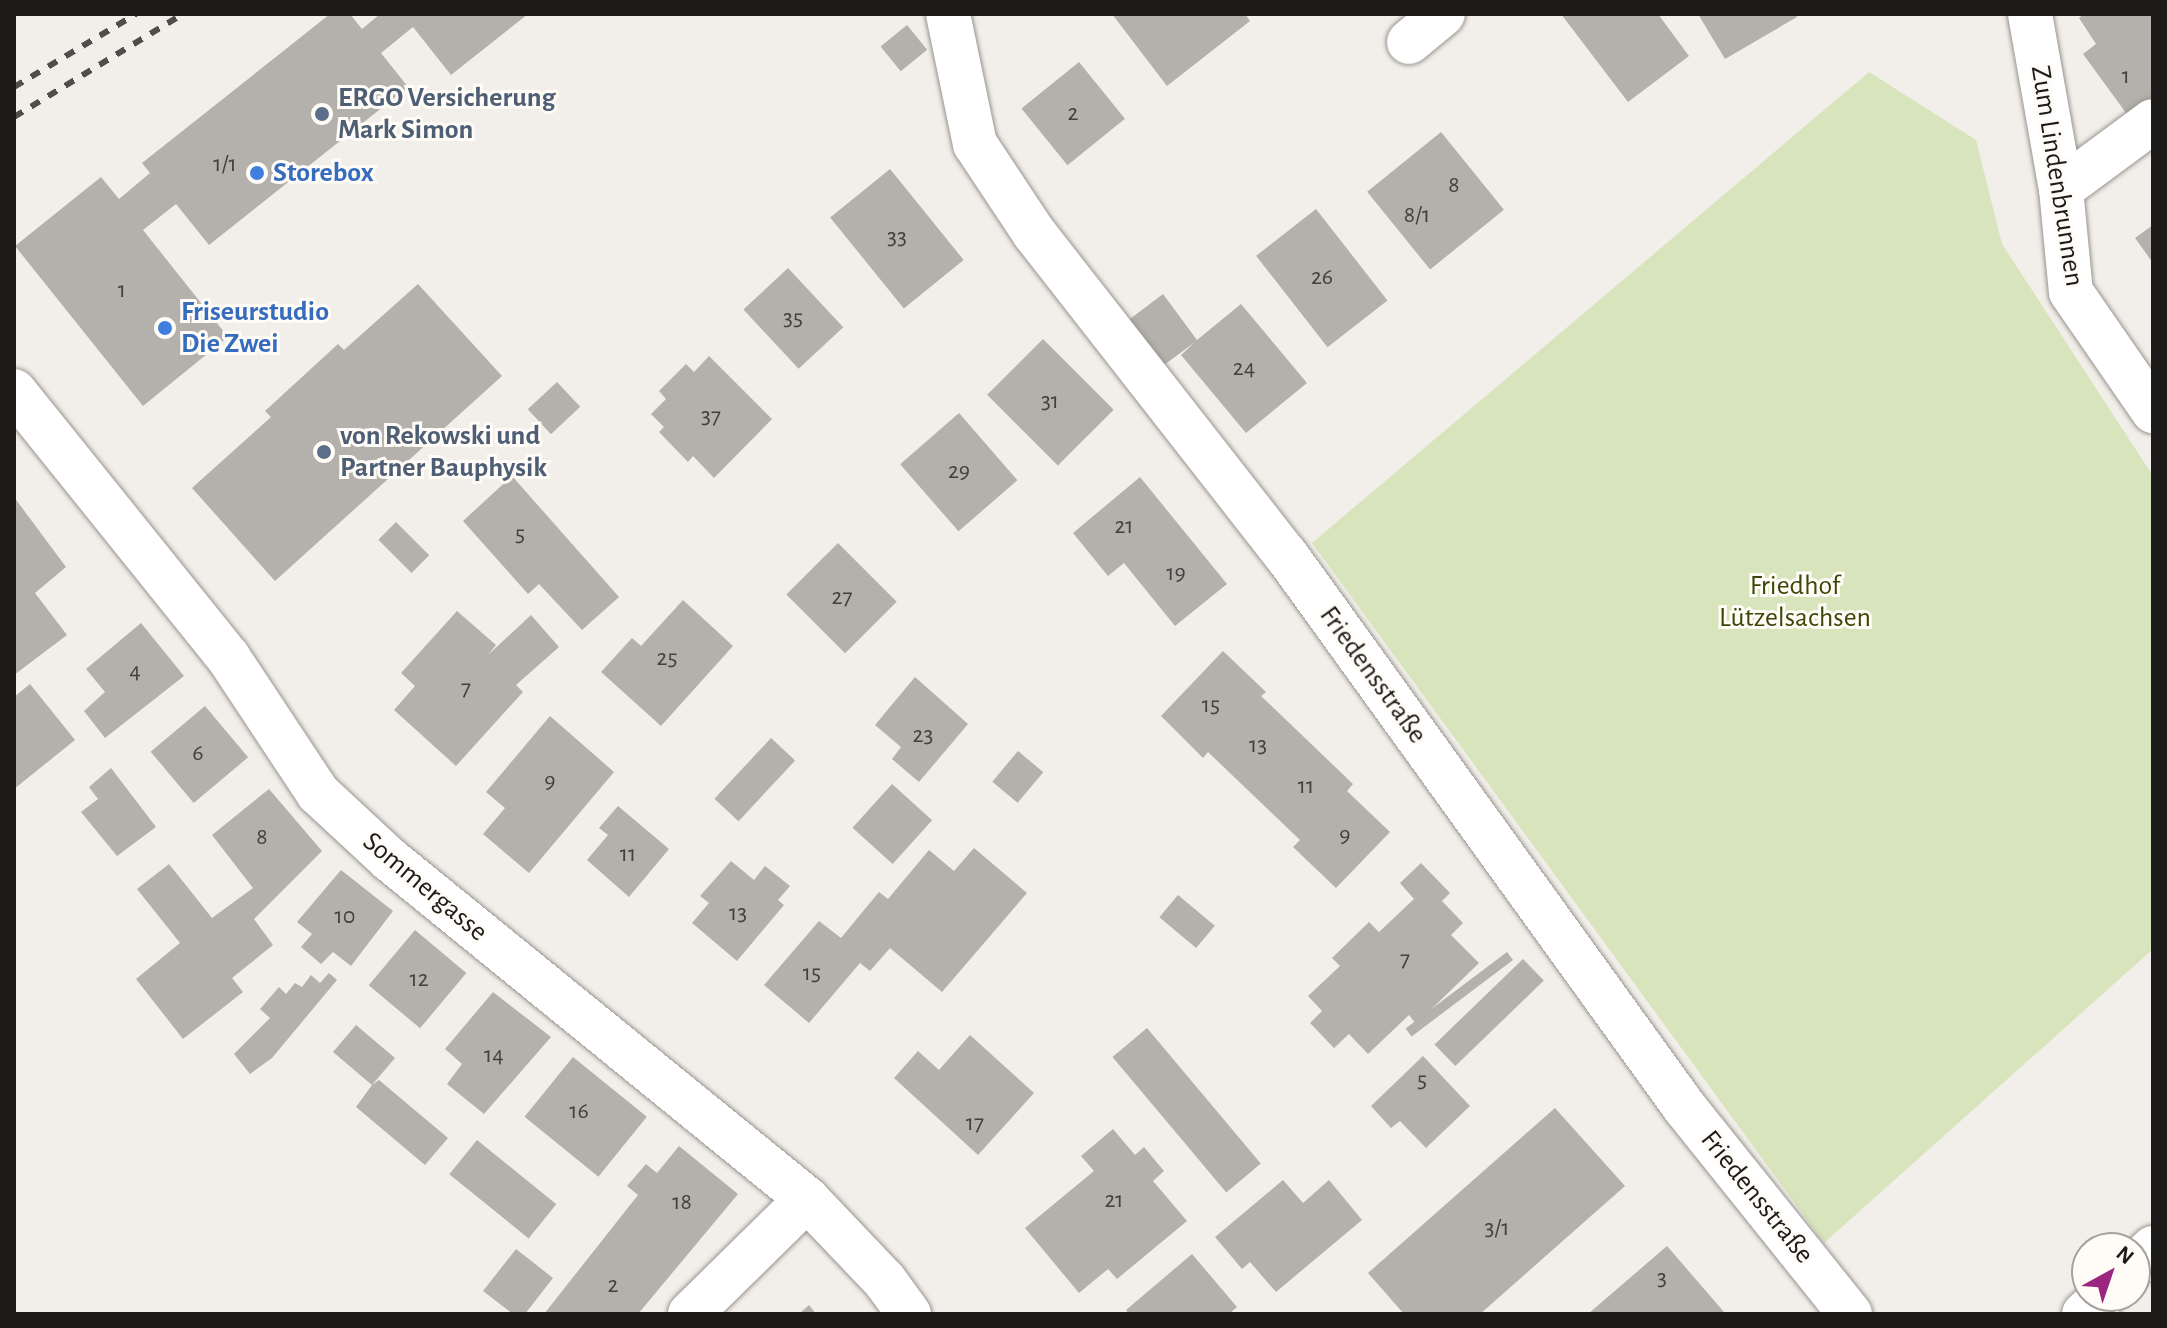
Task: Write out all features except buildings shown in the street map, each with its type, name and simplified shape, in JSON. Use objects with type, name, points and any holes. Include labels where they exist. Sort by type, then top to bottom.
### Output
[{"type":"street","name":"Friedensstraße","points":[[948,14],[975,144],[1034,233],[1286,555],[1685,1108],[1850,1314]]},
{"type":"street","points":[[1409,42],[1443,14]]},
{"type":"street","name":"Zum Lindenbrunnen","points":[[2030,14],[2061,189],[2071,292],[2153,411]]},
{"type":"street","points":[[2061,189],[2153,121]]},
{"type":"street","name":"Sommergasse","points":[[14,391],[228,657],[318,793],[389,859],[807,1199],[885,1281],[909,1314]]},
{"type":"street","points":[[690,1314],[807,1199]]},
{"type":"green space","name":"Friedhof Lützelsachsen","points":[[1869,72],[1976,140],[2002,244],[2153,476],[2153,949],[1824,1243],[1312,543]]},
{"type":"railway","points":[[14,87],[136,14]]},
{"type":"railway","points":[[14,117],[183,14]]},
{"type":"place","name":"ERGO Versicherung Mark Simon","points":[[322,114]]},
{"type":"place","name":"Storebox","points":[[257,173]]},
{"type":"place","name":"Friseurstudio Die Zwei","points":[[165,328]]},
{"type":"place","name":"von Rekowski und Partner Bauphysik","points":[[324,452]]}]
